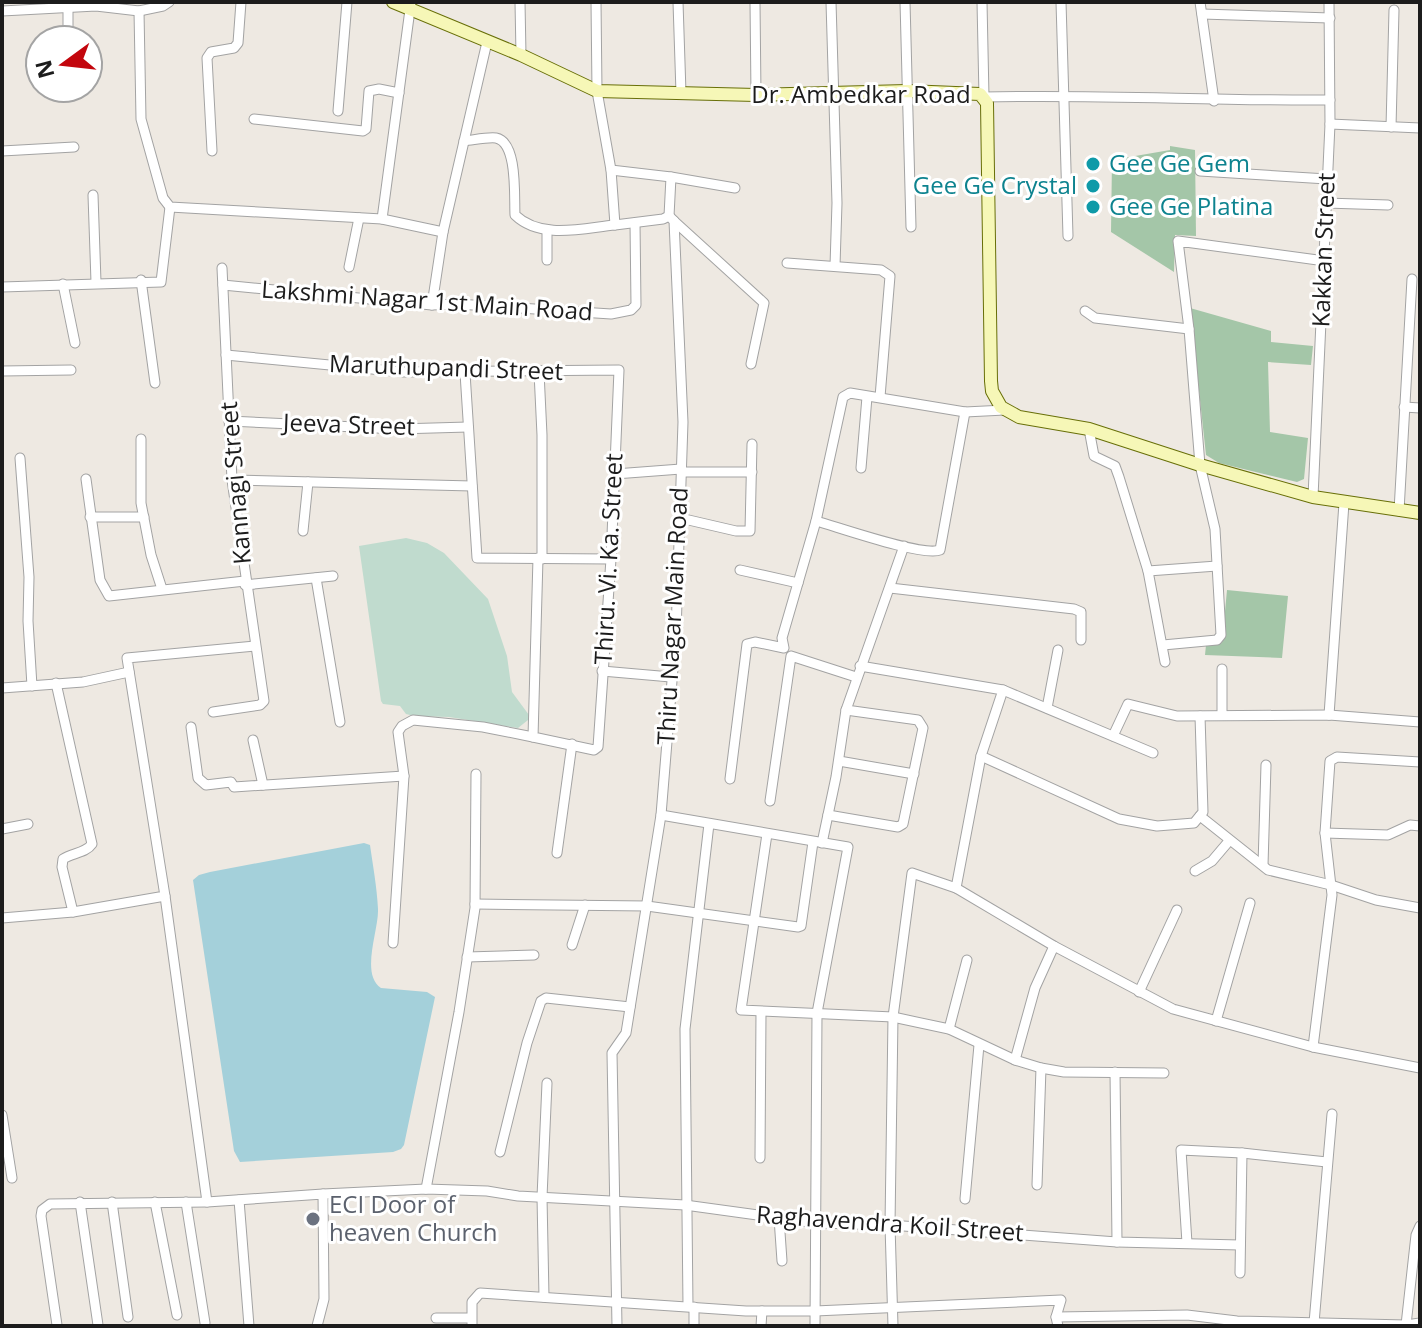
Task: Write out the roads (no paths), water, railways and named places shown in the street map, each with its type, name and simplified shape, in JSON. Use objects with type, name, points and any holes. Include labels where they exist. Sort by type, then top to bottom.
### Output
[{"type":"street","points":[[2,11],[35,6],[96,6],[139,11],[169,2]]},
{"type":"street","points":[[212,151],[207,58],[211,52],[234,48],[238,43],[241,2]]},
{"type":"street","points":[[338,111],[347,2]]},
{"type":"street","name":"Dr. Ambedkar Road","points":[[393,2],[411,6],[597,91],[756,95],[907,91],[973,93],[984,97],[987,103],[991,381],[996,399],[1005,410]]},
{"type":"street","points":[[520,2],[521,55]]},
{"type":"street","points":[[596,2],[597,91],[611,170],[615,225]]},
{"type":"street","points":[[678,2],[681,93]]},
{"type":"street","points":[[755,2],[756,95]]},
{"type":"street","points":[[831,2],[837,203],[835,266]]},
{"type":"street","points":[[905,2],[911,227]]},
{"type":"street","points":[[982,2],[984,97],[1064,95],[1214,101],[1330,100]]},
{"type":"street","points":[[1061,2],[1068,236]]},
{"type":"street","points":[[1200,2],[1214,101]]},
{"type":"street","name":"Kakkan Street","points":[[1313,497],[1330,124],[1329,2]]},
{"type":"street","points":[[382,219],[411,6]]},
{"type":"street","points":[[68,8],[68,24]]},
{"type":"street","points":[[1391,127],[1394,10]]},
{"type":"street","points":[[2,287],[141,280],[161,282],[170,207],[163,198],[141,119],[139,11]]},
{"type":"street","points":[[1202,14],[1330,18]]},
{"type":"street","points":[[432,305],[443,232],[487,42]]},
{"type":"street","points":[[254,119],[359,132],[366,129],[369,91],[379,89],[399,93]]},
{"type":"street","points":[[1330,124],[1420,128]]},
{"type":"street","points":[[464,141],[498,138],[507,144],[512,158],[515,215],[523,223],[547,230],[672,218],[764,303],[751,364]]},
{"type":"street","points":[[2,151],[74,147]]},
{"type":"street","points":[[611,170],[735,188]]},
{"type":"street","points":[[1200,171],[1327,179]]},
{"type":"street","name":"Thiru Nagar Main Road","points":[[617,1326],[612,1053],[626,1033],[661,815],[676,632],[683,422],[671,177]]},
{"type":"street","points":[[93,195],[96,282]]},
{"type":"street","points":[[1326,203],[1388,205]]},
{"type":"street","points":[[170,207],[382,219],[443,232]]},
{"type":"street","points":[[349,267],[359,218]]},
{"type":"street","name":"Lakshmi Nagar 1st Main Road","points":[[223,285],[432,305],[611,314],[631,310],[636,305],[635,223]]},
{"type":"street","points":[[547,230],[547,260]]},
{"type":"street","points":[[1163,645],[1221,638],[1215,529],[1200,465],[1178,241],[1325,261]]},
{"type":"street","points":[[787,263],[881,270],[890,276],[880,397]]},
{"type":"street","name":"Kannagi Street","points":[[213,712],[260,705],[264,701],[232,480],[222,268]]},
{"type":"street","points":[[1399,511],[1404,407],[1415,321],[1412,279]]},
{"type":"street","points":[[141,280],[155,383]]},
{"type":"street","points":[[63,284],[75,343]]},
{"type":"street","points":[[1085,311],[1095,318],[1189,329]]},
{"type":"street","name":"Maruthupandi Street","points":[[226,355],[403,372],[619,370]]},
{"type":"street","points":[[2,371],[71,370]]},
{"type":"street","name":"Thiru. Vi. Ka. Street","points":[[572,744],[594,750],[598,747],[611,559],[619,370]]},
{"type":"street","points":[[533,737],[540,559],[542,435],[539,372]]},
{"type":"street","points":[[465,373],[477,558],[611,559]]},
{"type":"street","points":[[730,779],[747,644],[755,642],[784,648],[782,638],[816,521],[843,397],[850,393],[965,412],[1005,410],[1019,417],[1089,429],[1313,497],[1420,513]]},
{"type":"street","points":[[861,468],[867,397]]},
{"type":"street","points":[[1404,407],[1420,408]]},
{"type":"street","points":[[816,521],[904,546],[935,553],[940,550],[965,412]]},
{"type":"street","name":"Jeeva Street","points":[[229,421],[398,429],[468,427]]},
{"type":"street","points":[[1089,429],[1094,456],[1115,466],[1148,571],[1165,662]]},
{"type":"street","points":[[141,439],[141,503],[151,555],[162,589]]},
{"type":"street","points":[[680,518],[736,531],[750,531],[752,444]]},
{"type":"street","points":[[20,458],[29,577],[32,686]]},
{"type":"street","points":[[615,474],[681,470],[752,472]]},
{"type":"street","points":[[86,479],[100,580],[109,596],[333,576]]},
{"type":"street","points":[[232,480],[472,486]]},
{"type":"street","points":[[303,531],[308,482]]},
{"type":"street","points":[[1329,715],[1344,503]]},
{"type":"street","points":[[90,517],[144,517]]},
{"type":"street","points":[[475,904],[647,906],[801,926],[817,843],[828,815],[846,710],[904,546]]},
{"type":"street","points":[[1148,571],[1217,566]]},
{"type":"street","points":[[740,570],[798,583]]},
{"type":"street","points":[[316,578],[340,722]]},
{"type":"street","points":[[890,588],[1074,609],[1081,612],[1081,640]]},
{"type":"street","points":[[207,1202],[165,896],[127,658],[255,646]]},
{"type":"street","points":[[1047,708],[1058,650]]},
{"type":"street","points":[[770,801],[791,656],[856,677]]},
{"type":"street","points":[[860,666],[1003,690],[1153,753]]},
{"type":"street","points":[[1222,669],[1222,715]]},
{"type":"street","points":[[602,671],[671,677]]},
{"type":"street","points":[[2,688],[83,682],[129,672]]},
{"type":"street","points":[[56,683],[89,824],[91,847],[63,859],[62,867],[73,912]]},
{"type":"street","points":[[956,888],[981,756],[1003,690]]},
{"type":"street","points":[[1113,736],[1128,704],[1177,716],[1329,715],[1420,722]]},
{"type":"street","points":[[828,815],[898,827],[905,819],[914,774],[922,723],[846,710]]},
{"type":"street","points":[[981,756],[1119,819],[1157,826],[1194,823],[1203,812],[1200,716]]},
{"type":"street","points":[[393,943],[404,776],[398,732],[402,726],[413,720],[483,727],[572,744],[557,853]]},
{"type":"street","points":[[191,727],[200,783],[206,785],[226,781],[234,787],[404,776]]},
{"type":"street","points":[[253,740],[263,785]]},
{"type":"street","points":[[1313,1047],[1332,895],[1325,833],[1330,761],[1332,758],[1420,762]]},
{"type":"street","points":[[839,761],[914,774]]},
{"type":"street","points":[[1263,865],[1266,765]]},
{"type":"street","points":[[426,1189],[475,904],[476,774]]},
{"type":"street","points":[[661,815],[848,847],[817,1013],[815,1326]]},
{"type":"street","points":[[1200,816],[1268,870],[1331,885],[1376,900],[1420,908]]},
{"type":"street","points":[[2,829],[28,824]]},
{"type":"street","points":[[694,1326],[685,1205],[685,1029],[709,824]]},
{"type":"street","points":[[1325,833],[1388,835],[1410,825],[1420,826]]},
{"type":"street","points":[[767,834],[741,1010],[893,1017],[949,1029],[979,1045],[1041,1068],[1064,1072],[1164,1073]]},
{"type":"street","points":[[1195,871],[1212,861],[1229,841]]},
{"type":"street","points":[[893,1326],[890,1225],[893,1017],[912,873],[956,888],[1054,946],[1173,1009],[1313,1047],[1420,1068]]},
{"type":"street","points":[[2,918],[73,912],[165,896]]},
{"type":"street","points":[[1216,1021],[1250,903]]},
{"type":"street","points":[[572,945],[585,905]]},
{"type":"street","points":[[1139,992],[1177,910]]},
{"type":"street","points":[[1015,1060],[1035,988],[1054,946]]},
{"type":"street","points":[[467,957],[534,955]]},
{"type":"street","points":[[949,1029],[967,960]]},
{"type":"street","points":[[500,1152],[527,1043],[541,1001],[546,998],[630,1007]]},
{"type":"street","points":[[760,1158],[761,1012]]},
{"type":"street","points":[[965,1199],[979,1045]]},
{"type":"street","points":[[1037,1185],[1041,1068]]},
{"type":"street","points":[[1115,1072],[1117,1242]]},
{"type":"street","points":[[544,1297],[542,1197],[547,1083]]},
{"type":"street","points":[[1314,1323],[1332,1114]]},
{"type":"street","points":[[2,1115],[12,1178]]},
{"type":"street","points":[[1187,1243],[1181,1150],[1327,1162]]},
{"type":"street","points":[[1240,1273],[1242,1153]]},
{"type":"street","name":"Raghavendra Koil Street","points":[[57,1325],[42,1210],[50,1204],[207,1202],[426,1189],[685,1205],[816,1223],[890,1225],[1117,1242],[1240,1245]]},
{"type":"street","points":[[317,1326],[324,1299],[323,1194]]},
{"type":"street","points":[[239,1200],[249,1326]]},
{"type":"street","points":[[80,1202],[98,1325]]},
{"type":"street","points":[[112,1202],[128,1317]]},
{"type":"street","points":[[155,1202],[177,1315]]},
{"type":"street","points":[[186,1202],[205,1323]]},
{"type":"street","points":[[779,1218],[782,1261]]},
{"type":"street","points":[[1406,1325],[1416,1235],[1420,1226]]},
{"type":"street","points":[[436,1318],[471,1322],[472,1302],[480,1293],[762,1311],[1061,1300],[1057,1321],[1420,1323]]},
{"type":"street","points":[[761,1326],[762,1311]]},
{"type":"water","points":[[364,843],[370,845],[377,901],[378,918],[371,962],[375,981],[381,988],[427,992],[435,997],[404,1145],[393,1152],[240,1162],[234,1151],[193,880],[210,872]]},
{"type":"place","name":"Gee Ge Gem","points":[[1093,164]]},
{"type":"place","name":"Gee Ge Crystal","points":[[1093,186]]},
{"type":"place","name":"Gee Ge Platina","points":[[1093,207]]},
{"type":"place","name":"ECI Door of heaven Church","points":[[313,1219]]}]
